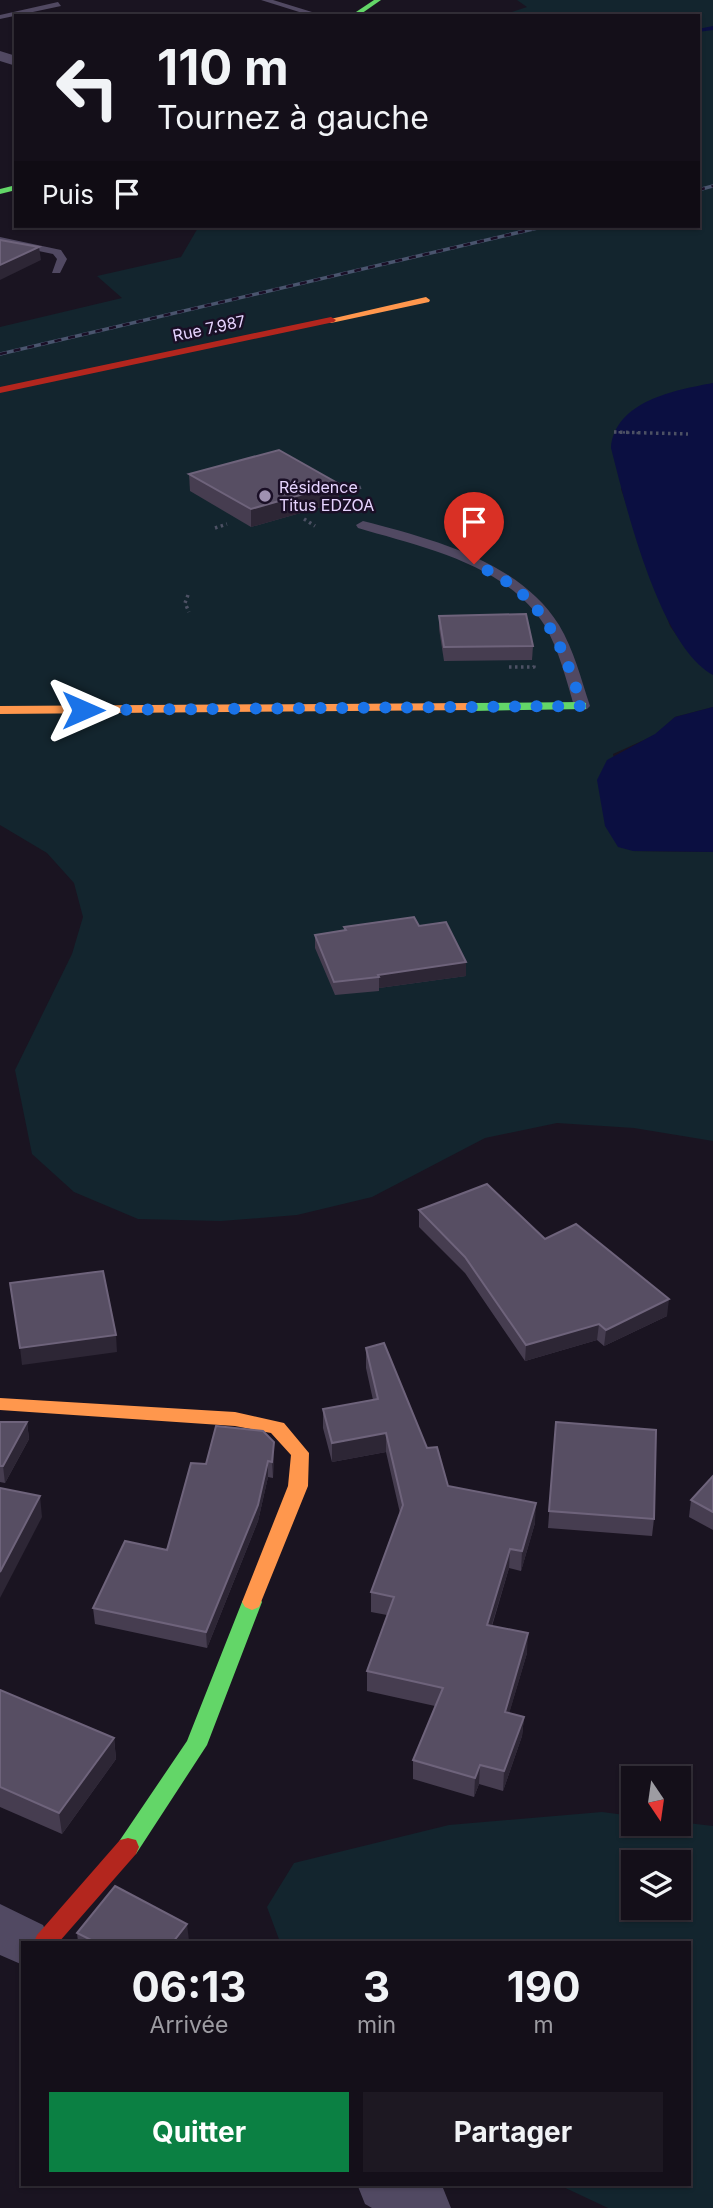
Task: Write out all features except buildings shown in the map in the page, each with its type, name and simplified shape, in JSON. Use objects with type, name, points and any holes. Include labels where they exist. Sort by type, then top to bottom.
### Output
[{"type":"main road","points":[[356,14],[375,0]]},
{"type":"main road","name":"Rue 7.987","points":[[0,390],[426,300]]},
{"type":"main road","points":[[0,710],[582,706]]},
{"type":"main road","points":[[0,1404],[235,1419],[276,1428],[300,1453],[298,1486],[195,1745],[133,1841],[46,1941]]},
{"type":"street","points":[[0,1927],[22,1941]]},
{"type":"street","points":[[389,2186],[422,2208]]},
{"type":"lane","points":[[265,0],[314,14]]},
{"type":"lane","points":[[0,17],[58,4]]},
{"type":"lane","points":[[0,240],[57,252],[62,259],[56,271]]},
{"type":"lane","points":[[363,525],[495,572],[546,617],[565,652],[582,706]]},
{"type":"path","points":[[614,432],[688,434]]},
{"type":"path","points":[[353,489],[361,487]]},
{"type":"path","points":[[304,519],[315,526]]},
{"type":"path","points":[[215,528],[227,524]]},
{"type":"path","points":[[188,595],[186,603],[189,612]]},
{"type":"path","points":[[509,667],[534,667],[534,664]]},
{"type":"shaded area","points":[[517,0],[713,0],[713,383],[647,403],[621,489],[670,626],[687,650],[713,675],[713,707],[675,717],[655,735],[613,754],[633,851],[713,852],[713,1141],[634,1128],[557,1123],[485,1138],[372,1197],[297,1215],[221,1221],[138,1219],[74,1192],[32,1154],[15,1070],[72,954],[83,917],[74,883],[47,853],[0,825],[0,327],[122,298],[97,276],[181,257],[198,228],[700,228],[700,14],[506,14],[527,7]]},
{"type":"shaded area","points":[[713,383],[713,675],[694,659],[676,635],[661,606],[636,538],[611,448],[615,432],[623,419],[649,400]]},
{"type":"shaded area","points":[[713,707],[713,852],[633,851],[618,847],[605,826],[597,780],[607,760],[655,734],[675,717]]},
{"type":"shaded area","points":[[602,1812],[621,1814],[621,1836],[691,1836],[691,1823],[713,1826],[713,2208],[608,2208],[561,2186],[691,2186],[691,1941],[280,1941],[267,1907],[294,1863],[449,1825]]},
{"type":"waterway","points":[[700,31],[713,28]]},
{"type":"railway","points":[[700,189],[713,186]]},
{"type":"railway","points":[[0,354],[537,228]]},
{"type":"traffic: fast","points":[[356,14],[378,0]]},
{"type":"traffic: fast","points":[[0,192],[14,188]]},
{"type":"traffic: fast","points":[[472,707],[582,706]]},
{"type":"traffic: fast","points":[[128,1847],[196,1745],[252,1602]]},
{"type":"traffic: slow","points":[[331,320],[426,300]]},
{"type":"traffic: slow","points":[[0,710],[472,707]]},
{"type":"traffic: slow","points":[[0,1404],[235,1419],[277,1428],[300,1453],[298,1486],[252,1602]]},
{"type":"traffic: jam","points":[[0,390],[331,320]]},
{"type":"traffic: jam","points":[[46,1941],[128,1847]]},
{"type":"place","name":"Résidence Titus EDZOA","points":[[265,496]]},
{"type":"route","points":[[83,710],[582,706],[565,652],[546,617],[495,572],[474,564]]}]
